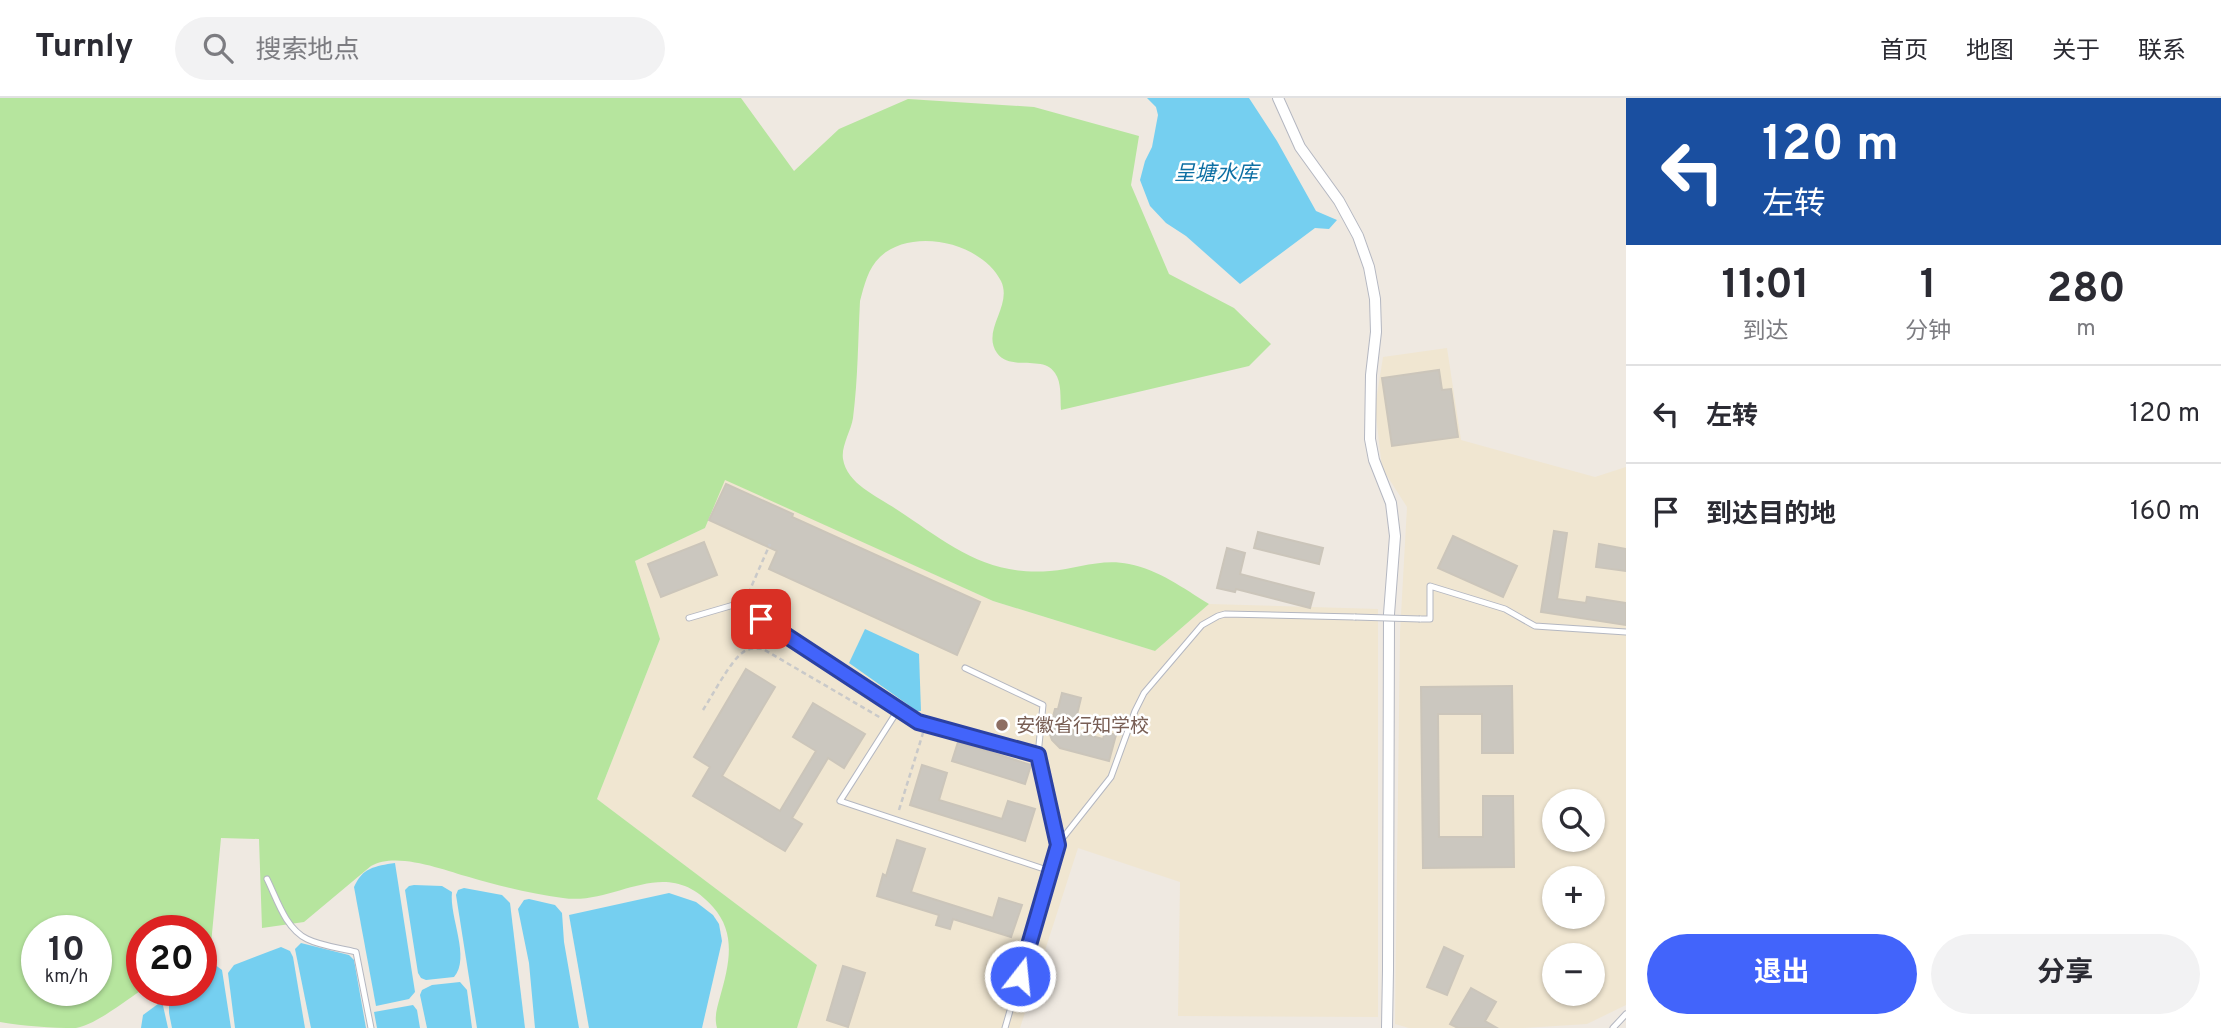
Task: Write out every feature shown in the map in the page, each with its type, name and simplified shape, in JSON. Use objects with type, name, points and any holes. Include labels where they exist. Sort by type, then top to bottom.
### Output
[{"type":"street","points":[[1278,98],[1300,147],[1349,218],[1364,251],[1375,299],[1377,332],[1371,375],[1370,439],[1374,460],[1391,503],[1395,536],[1389,614],[1387,1028]]},
{"type":"lane","points":[[1005,1028],[1058,845],[1111,776],[1144,693],[1206,621],[1225,614],[1430,619],[1430,586],[1505,609],[1535,625],[1626,632]]},
{"type":"lane","points":[[689,618],[737,604],[798,641],[898,710],[926,724],[1038,755]]},
{"type":"lane","points":[[965,668],[1044,705],[1038,755],[1058,845]]},
{"type":"lane","points":[[898,710],[840,801],[1050,871]]},
{"type":"lane","points":[[267,879],[289,923],[300,935],[313,942],[356,952],[371,1028]]},
{"type":"lane","points":[[1613,1028],[1626,1014]]},
{"type":"path","points":[[743,607],[770,544]]},
{"type":"path","points":[[703,710],[738,657],[748,650],[758,648],[890,723]]},
{"type":"path","points":[[895,820],[926,724]]},
{"type":"shaded area","points":[[1447,348],[1461,440],[1595,477],[1626,467],[1626,1005],[1587,1024],[1523,1028],[1409,1028],[1395,1024],[1400,633],[1407,507],[1382,468],[1375,407],[1383,357]]},
{"type":"shaded area","name":"安徽省行知学校","points":[[725,479],[993,601],[1155,651],[1209,604],[1378,609],[1378,1017],[1178,1016],[1180,882],[1078,848],[1020,1028],[797,1028],[817,965],[597,799],[660,639],[635,561],[705,528]]},
{"type":"green space","points":[[0,98],[741,98],[794,171],[839,129],[908,99],[1034,107],[1139,136],[1131,185],[1169,274],[1234,308],[1271,344],[1249,366],[1061,410],[1059,381],[1050,367],[1010,361],[997,353],[993,344],[994,327],[1004,290],[991,268],[962,248],[927,241],[910,243],[894,248],[880,257],[872,266],[865,283],[860,301],[853,418],[843,459],[850,476],[864,488],[950,545],[986,563],[1026,571],[1050,571],[1119,562],[1161,575],[1209,604],[1155,651],[993,601],[725,480],[705,528],[635,561],[660,639],[597,799],[817,965],[797,1028],[717,1028],[716,1012],[729,950],[725,928],[713,907],[695,891],[677,884],[659,882],[602,895],[563,898],[504,887],[420,863],[393,860],[371,866],[304,922],[262,928],[259,839],[221,838],[214,915],[126,915],[126,1001],[84,1026],[38,1027],[0,1022]]},
{"type":"water","name":"呈塘水库","points":[[1147,98],[1249,98],[1277,141],[1316,211],[1337,220],[1329,229],[1315,228],[1240,284],[1186,236],[1166,223],[1150,206],[1140,180],[1152,147],[1158,115],[1156,107]]},
{"type":"water","points":[[865,629],[919,654],[921,711],[917,711],[849,663]]},
{"type":"water","points":[[395,863],[415,992],[409,999],[376,1006],[354,887],[370,869]]},
{"type":"water","points":[[414,885],[442,886],[452,892],[460,948],[459,969],[454,977],[426,980],[418,973],[405,890]]},
{"type":"water","points":[[464,888],[502,895],[510,903],[525,1028],[477,1028],[456,895],[458,890]]},
{"type":"water","points":[[669,893],[696,902],[713,915],[719,924],[722,941],[702,1028],[589,1028],[569,915]]},
{"type":"water","points":[[524,900],[555,905],[562,913],[564,942],[579,1028],[535,1028],[529,963],[518,909]]},
{"type":"water","points":[[301,943],[349,955],[354,960],[366,1028],[311,1028],[295,949]]},
{"type":"water","points":[[281,947],[290,951],[293,957],[305,1028],[235,1028],[228,973],[234,965]]},
{"type":"water","points":[[217,966],[222,970],[231,1028],[172,1028],[169,1006],[217,1006]]},
{"type":"water","points":[[460,982],[467,990],[472,1028],[427,1028],[420,995],[422,990],[432,985]]},
{"type":"water","points":[[413,1005],[417,1010],[420,1028],[377,1028],[374,1012]]},
{"type":"water","points":[[155,1006],[163,1006],[168,1028],[141,1028],[143,1015]]},
{"type":"building","points":[[1439,370],[1442,390],[1451,389],[1458,437],[1392,446],[1382,378]]},
{"type":"building","points":[[726,484],[793,514],[792,517],[980,602],[957,655],[769,569],[777,551],[709,520]]},
{"type":"building","points":[[1554,531],[1567,533],[1557,599],[1586,603],[1587,597],[1626,603],[1626,625],[1541,612]]},
{"type":"building","points":[[1258,532],[1323,548],[1319,564],[1254,548]]},
{"type":"building","points":[[1453,536],[1517,566],[1503,597],[1438,568]]},
{"type":"building","points":[[704,542],[717,575],[661,597],[648,564]]},
{"type":"building","points":[[1599,544],[1626,549],[1626,571],[1596,567]]},
{"type":"building","points":[[1227,548],[1245,553],[1240,574],[1314,593],[1310,608],[1236,589],[1235,592],[1217,588]]},
{"type":"building","points":[[746,669],[775,687],[722,776],[780,811],[816,751],[793,737],[813,703],[865,734],[844,768],[828,758],[792,818],[802,824],[785,851],[693,796],[710,767],[694,757]]},
{"type":"building","points":[[1512,686],[1513,753],[1482,753],[1482,714],[1438,714],[1439,837],[1483,837],[1483,796],[1513,796],[1514,867],[1423,868],[1421,687]]},
{"type":"building","points":[[1062,693],[1081,698],[1073,731],[1103,739],[1105,732],[1116,735],[1109,761],[1060,748],[1052,740],[1049,732]]},
{"type":"building","points":[[958,742],[1031,765],[1025,784],[952,761]]},
{"type":"building","points":[[922,765],[947,773],[939,800],[1002,819],[1008,801],[1035,809],[1025,841],[910,805]]},
{"type":"building","points":[[897,840],[925,849],[911,892],[993,918],[999,898],[1022,905],[1011,937],[953,919],[950,929],[936,925],[939,915],[877,896]]},
{"type":"building","points":[[1444,947],[1463,956],[1447,995],[1427,987]]},
{"type":"building","points":[[843,966],[865,973],[848,1027],[827,1020]]},
{"type":"building","points":[[1471,988],[1496,1002],[1485,1021],[1497,1028],[1458,1028],[1450,1024]]},
{"type":"place","name":"安徽省行知学校","points":[[1002,725]]},
{"type":"route","points":[[761,619],[918,722],[1038,755],[1058,845],[1020,976]]}]
